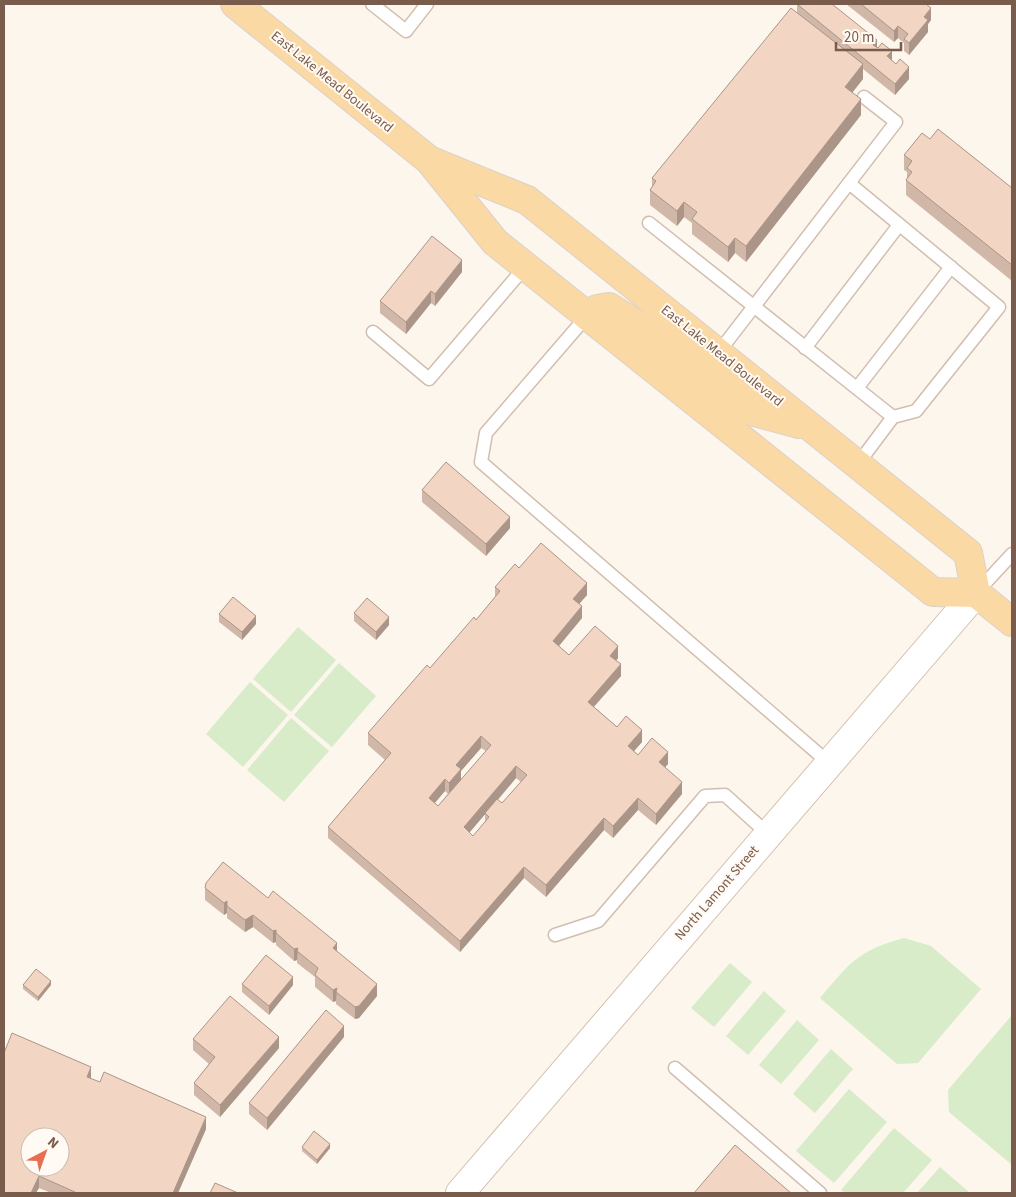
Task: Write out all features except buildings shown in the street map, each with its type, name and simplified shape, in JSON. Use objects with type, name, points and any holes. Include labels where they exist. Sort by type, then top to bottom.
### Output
[{"type":"main road","name":"East Lake Mead Boulevard","points":[[244,6],[429,160],[495,242],[587,316],[933,592],[976,593],[968,553],[527,200],[429,160]]},
{"type":"main road","points":[[587,316],[597,309],[609,306],[638,325],[747,410],[810,427]]},
{"type":"main road","points":[[976,593],[1012,622]]},
{"type":"street","name":"North Lamont Street","points":[[460,1193],[976,593]]},
{"type":"lane","points":[[372,4],[406,31],[427,4]]},
{"type":"lane","points":[[718,353],[896,122],[864,97]]},
{"type":"lane","points":[[849,183],[999,307],[916,411],[893,417],[857,464]]},
{"type":"lane","points":[[649,223],[893,417]]},
{"type":"lane","points":[[806,348],[900,225]]},
{"type":"lane","points":[[374,332],[429,379],[526,267]]},
{"type":"lane","points":[[857,388],[951,267]]},
{"type":"lane","points":[[587,316],[486,433],[481,462],[829,763]]},
{"type":"lane","points":[[976,593],[1012,554]]},
{"type":"lane","points":[[555,935],[598,921],[705,796],[725,794],[768,834]]},
{"type":"lane","points":[[675,1068],[820,1193]]},
{"type":"green space","points":[[298,627],[336,660],[291,712],[253,679]]},
{"type":"green space","points":[[339,663],[376,696],[332,747],[294,715]]},
{"type":"green space","points":[[250,682],[288,715],[243,767],[206,734]]},
{"type":"green space","points":[[291,718],[329,751],[284,802],[247,770]]},
{"type":"green space","points":[[904,938],[931,946],[981,989],[918,1063],[897,1064],[820,998],[856,959],[875,948]]},
{"type":"green space","points":[[730,963],[752,982],[714,1027],[691,1008]]},
{"type":"green space","points":[[764,991],[786,1011],[748,1055],[726,1036]]},
{"type":"green space","points":[[1012,1015],[1012,1165],[949,1112],[948,1090]]},
{"type":"green space","points":[[797,1020],[819,1040],[781,1084],[759,1065]]},
{"type":"green space","points":[[831,1049],[853,1069],[815,1113],[793,1094]]},
{"type":"green space","points":[[849,1089],[887,1122],[834,1183],[796,1151]]},
{"type":"green space","points":[[894,1128],[932,1160],[903,1193],[845,1193],[841,1190]]},
{"type":"green space","points":[[940,1167],[970,1193],[917,1193]]}]
